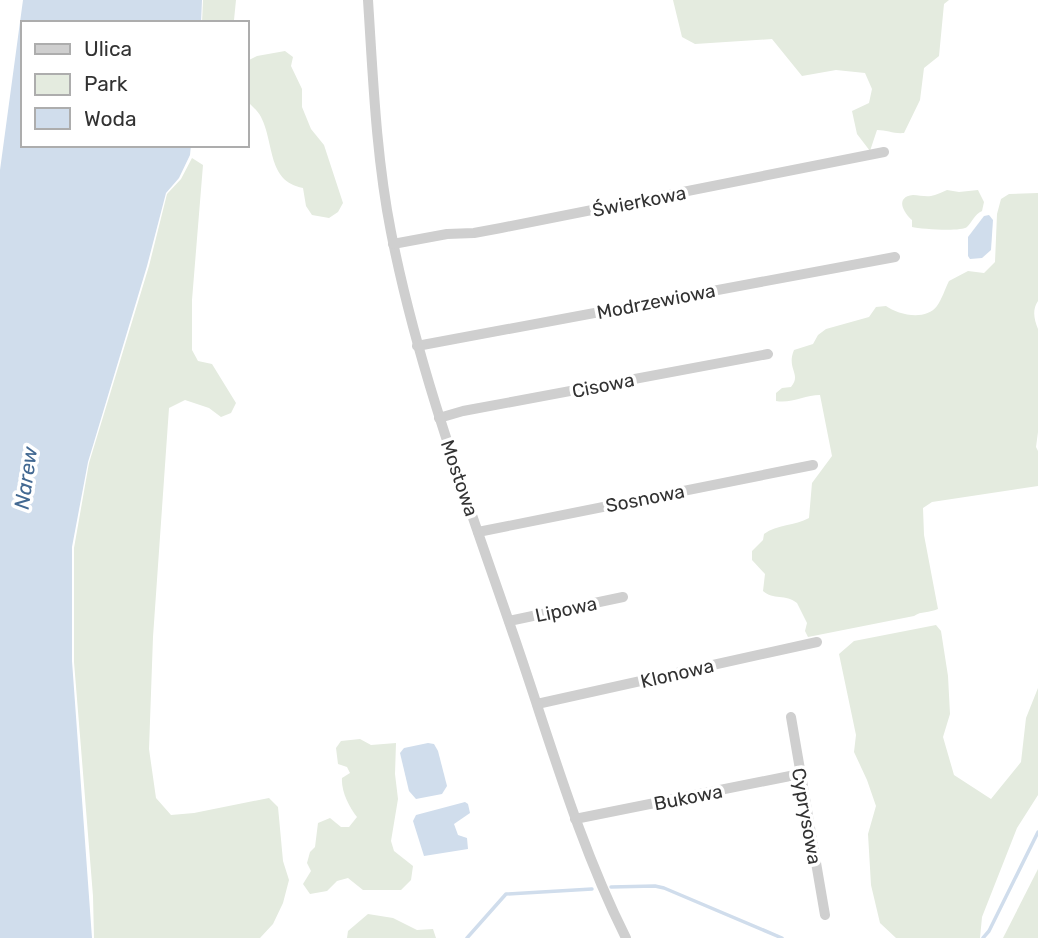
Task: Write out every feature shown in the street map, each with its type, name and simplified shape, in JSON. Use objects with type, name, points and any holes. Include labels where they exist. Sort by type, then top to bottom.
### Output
[{"type":"street","name":"Mostowa","points":[[368,0],[383,186],[393,244],[417,346],[575,819],[604,893],[626,938]]},
{"type":"street","name":"Świerkowa","points":[[393,244],[446,234],[502,228],[884,152]]},
{"type":"street","name":"Modrzewiowa","points":[[417,346],[895,257]]},
{"type":"street","name":"Cisowa","points":[[439,418],[768,354]]},
{"type":"street","name":"Sosnowa","points":[[478,532],[813,465]]},
{"type":"street","name":"Lipowa","points":[[509,621],[623,597]]},
{"type":"street","name":"Klonowa","points":[[537,704],[817,642]]},
{"type":"street","name":"Cyprysowa","points":[[791,717],[825,915]]},
{"type":"street","name":"Bukowa","points":[[575,819],[800,774]]},
{"type":"green space","points":[[203,0],[236,0],[233,21],[202,21]]},
{"type":"green space","points":[[673,0],[949,0],[944,4],[939,56],[924,68],[920,100],[904,133],[877,130],[870,151],[857,134],[852,111],[869,103],[872,89],[865,73],[836,70],[802,76],[772,39],[695,44],[682,37]]},
{"type":"green space","points":[[285,51],[293,57],[291,66],[302,89],[302,107],[311,129],[324,145],[343,203],[338,212],[329,218],[312,215],[306,206],[303,188],[291,184],[278,170],[261,117],[248,102],[248,60],[257,56]]},
{"type":"green space","points":[[192,158],[203,165],[192,300],[192,350],[198,361],[212,364],[236,403],[231,413],[221,417],[209,408],[185,400],[169,408],[153,637],[149,749],[156,798],[171,815],[269,798],[278,807],[283,861],[289,880],[283,903],[273,924],[260,938],[94,938],[74,662],[74,548],[89,463],[149,266],[167,194],[181,179]]},
{"type":"green space","points":[[947,190],[978,190],[984,202],[982,211],[963,229],[912,227],[912,220],[902,205],[904,199],[913,195],[931,196]]},
{"type":"green space","points":[[1038,193],[1038,301],[1034,315],[1038,329],[1038,486],[932,502],[923,508],[924,535],[938,609],[808,637],[805,631],[807,623],[797,603],[763,591],[765,574],[752,560],[752,551],[763,540],[764,534],[809,518],[812,483],[832,456],[820,395],[776,401],[776,393],[782,388],[791,387],[794,382],[794,350],[813,344],[818,335],[826,329],[869,317],[876,307],[886,306],[912,315],[932,311],[939,303],[949,281],[968,271],[984,273],[995,262],[997,214],[1001,199],[1009,194]]},
{"type":"green space","points":[[936,625],[941,631],[948,676],[950,714],[943,737],[954,775],[991,799],[1021,762],[1026,718],[1038,688],[1038,795],[1017,828],[982,917],[980,938],[896,938],[880,923],[871,885],[868,834],[876,806],[854,752],[856,735],[839,654],[854,641]]},
{"type":"green space","points":[[360,739],[371,745],[396,743],[395,774],[398,799],[391,841],[394,851],[413,866],[411,880],[401,890],[363,890],[348,878],[337,881],[327,891],[310,894],[303,884],[311,871],[307,863],[310,852],[315,847],[318,823],[330,818],[341,827],[349,827],[357,817],[348,804],[343,788],[342,778],[350,773],[347,767],[338,764],[336,748],[341,741]]},
{"type":"green space","points":[[1038,869],[1038,938],[1003,938]]},
{"type":"green space","points":[[368,914],[393,918],[417,930],[433,929],[436,938],[347,938],[348,931]]},
{"type":"water","name":"Narew","points":[[23,0],[202,0],[201,21],[21,21],[21,147],[191,147],[179,178],[166,193],[88,462],[72,547],[72,661],[92,938],[0,938],[0,170]]},
{"type":"water","points":[[989,215],[993,220],[991,250],[982,258],[970,259],[968,237],[984,216]]},
{"type":"water","points":[[434,744],[438,751],[447,786],[442,794],[416,799],[409,791],[400,753],[404,748]]},
{"type":"water","points":[[465,802],[470,813],[454,824],[458,835],[467,838],[468,849],[424,856],[413,821],[416,815]]},
{"type":"waterway","points":[[983,938],[989,931],[1038,832]]},
{"type":"waterway","points":[[611,887],[664,888],[782,938]]},
{"type":"waterway","points":[[467,938],[506,894],[592,889]]}]
